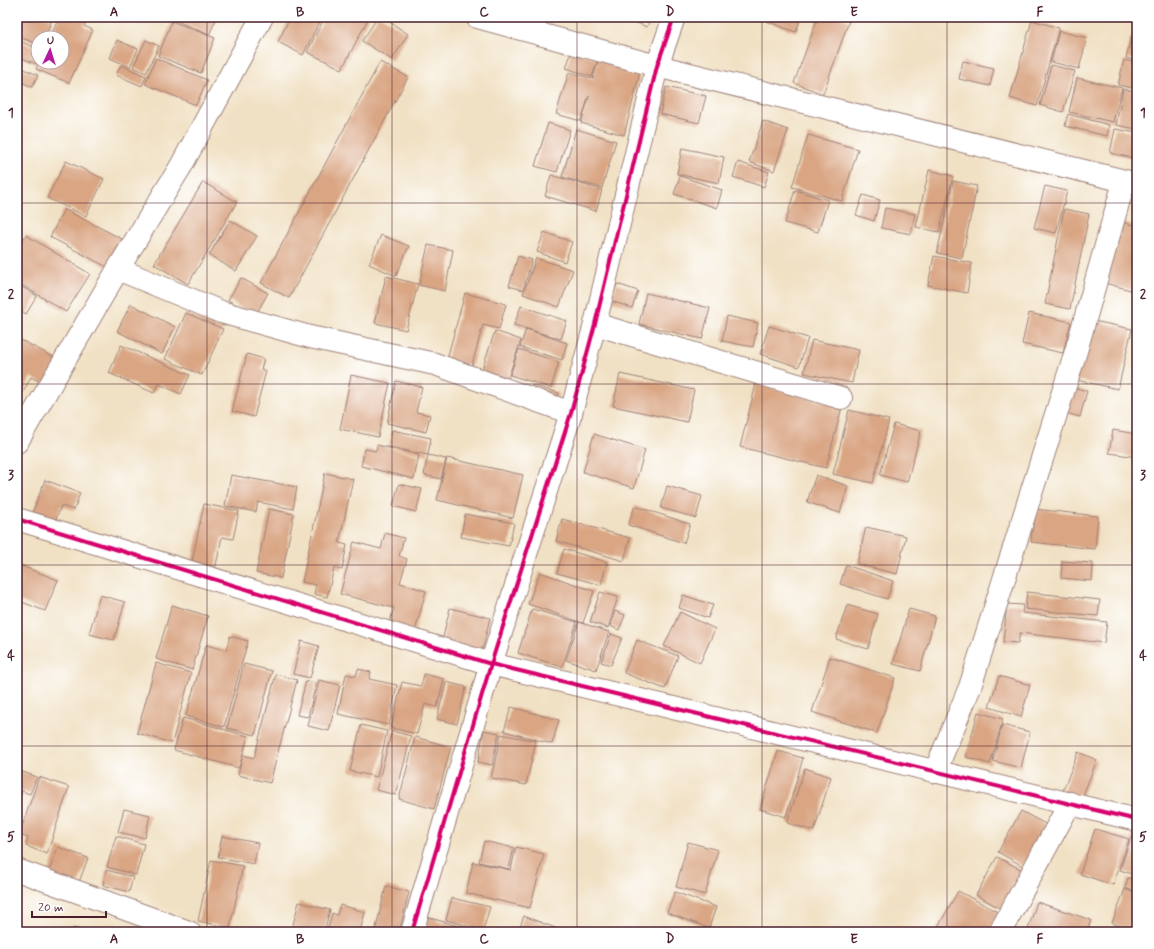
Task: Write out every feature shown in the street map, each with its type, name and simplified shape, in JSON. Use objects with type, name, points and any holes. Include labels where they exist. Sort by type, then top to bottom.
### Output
[{"type":"street","points":[[17,442],[118,269],[181,166],[262,17]]},
{"type":"street","points":[[477,17],[657,66],[1131,183],[1076,351],[973,680],[935,772]]},
{"type":"street","points":[[412,932],[491,664],[571,412],[595,324],[657,66],[674,17]]},
{"type":"street","points":[[118,269],[221,312],[310,337],[435,364],[571,412]]},
{"type":"street","points":[[595,324],[842,398]]},
{"type":"street","points":[[17,519],[491,664],[1137,820]]},
{"type":"street","points":[[1000,932],[1070,803]]},
{"type":"street","points":[[17,870],[159,927],[188,932]]},
{"type":"building","points":[[17,17],[47,17],[52,19],[48,30],[30,30],[30,41],[17,36]]},
{"type":"building","points":[[59,17],[88,17],[84,26],[93,30],[69,83],[38,70],[70,70],[70,30],[53,30]]},
{"type":"building","points":[[176,17],[217,17],[209,35],[175,20]]},
{"type":"building","points":[[290,17],[322,17],[303,55],[278,42]]},
{"type":"building","points":[[325,17],[369,17],[342,69],[307,52]]},
{"type":"building","points":[[378,17],[382,17],[408,34],[392,60],[362,41]]},
{"type":"building","points":[[622,17],[651,17],[647,27]]},
{"type":"building","points":[[770,17],[801,17],[796,32],[768,22]]},
{"type":"building","points":[[818,17],[838,17],[849,21],[823,94],[794,83]]},
{"type":"building","points":[[1032,20],[1059,28],[1037,106],[1010,98]]},
{"type":"building","points":[[172,21],[215,38],[201,73],[158,56]]},
{"type":"building","points":[[1059,31],[1087,38],[1079,69],[1051,62]]},
{"type":"building","points":[[1131,37],[1137,39],[1137,61],[1126,58]]},
{"type":"building","points":[[17,40],[30,46],[30,61],[17,56]]},
{"type":"building","points":[[117,40],[138,49],[130,67],[110,58]]},
{"type":"building","points":[[146,40],[159,46],[146,73],[133,67]]},
{"type":"building","points":[[572,51],[598,59],[592,77],[566,68]]},
{"type":"building","points":[[599,57],[641,69],[624,135],[581,123],[589,96],[581,121],[556,114],[569,72],[593,79]]},
{"type":"building","points":[[156,58],[207,80],[196,105],[145,84]]},
{"type":"building","points":[[1124,60],[1137,63],[1137,89],[1118,85]]},
{"type":"building","points":[[963,61],[994,68],[990,86],[959,79]]},
{"type":"building","points":[[380,62],[408,77],[289,298],[261,283]]},
{"type":"building","points":[[121,65],[146,76],[142,86],[116,75]]},
{"type":"building","points":[[1051,65],[1075,71],[1063,112],[1040,105]]},
{"type":"building","points":[[17,66],[38,75],[32,87],[17,80]]},
{"type":"building","points":[[1077,78],[1122,88],[1113,122],[1069,112]]},
{"type":"building","points":[[666,87],[706,96],[699,123],[660,114]]},
{"type":"building","points":[[1123,89],[1137,92],[1137,129],[1116,125]]},
{"type":"building","points":[[1068,114],[1109,125],[1107,136],[1065,126]]},
{"type":"building","points":[[763,121],[788,130],[774,171],[749,162]]},
{"type":"building","points":[[548,123],[570,130],[557,172],[535,166]]},
{"type":"building","points":[[576,129],[616,141],[602,188],[562,177]]},
{"type":"building","points":[[1115,129],[1137,133],[1137,159],[1110,153]]},
{"type":"building","points":[[808,135],[858,149],[842,201],[792,187]]},
{"type":"building","points":[[682,148],[724,157],[719,183],[677,174]]},
{"type":"building","points":[[66,161],[104,179],[86,216],[47,198]]},
{"type":"building","points":[[738,162],[769,172],[764,187],[733,177]]},
{"type":"building","points":[[929,170],[953,176],[939,232],[916,227]]},
{"type":"building","points":[[551,175],[602,190],[596,211],[545,196]]},
{"type":"building","points":[[680,176],[722,190],[717,208],[674,194]]},
{"type":"building","points":[[953,181],[977,186],[962,258],[937,253]]},
{"type":"building","points":[[203,182],[237,202],[188,284],[154,264]]},
{"type":"building","points":[[1045,186],[1067,191],[1056,233],[1034,228]]},
{"type":"building","points":[[795,190],[828,200],[818,232],[785,223]]},
{"type":"building","points":[[863,195],[880,200],[874,221],[856,215]]},
{"type":"building","points":[[885,208],[915,214],[911,234],[881,228]]},
{"type":"building","points":[[64,209],[122,239],[107,267],[50,237]]},
{"type":"building","points":[[1064,209],[1089,214],[1070,309],[1045,304]]},
{"type":"building","points":[[230,220],[257,236],[236,271],[209,255]]},
{"type":"building","points":[[1117,221],[1137,226],[1137,279],[1134,291],[1101,282]]},
{"type":"building","points":[[544,232],[572,242],[565,262],[537,252]]},
{"type":"building","points":[[26,235],[90,274],[66,312],[17,282],[17,250]]},
{"type":"building","points":[[381,235],[409,246],[396,276],[369,264]]},
{"type":"building","points":[[428,245],[453,250],[445,291],[419,285]]},
{"type":"building","points":[[518,256],[532,260],[523,290],[509,286]]},
{"type":"building","points":[[934,256],[972,263],[967,293],[928,285]]},
{"type":"building","points":[[536,258],[573,270],[559,307],[523,294]]},
{"type":"building","points":[[386,276],[418,284],[406,330],[375,323]]},
{"type":"building","points":[[241,278],[268,293],[255,316],[228,300]]},
{"type":"building","points":[[17,284],[37,296],[26,314],[17,308]]},
{"type":"building","points":[[617,284],[638,291],[632,308],[611,301]]},
{"type":"building","points":[[465,293],[506,304],[499,329],[483,325],[472,365],[447,359]]},
{"type":"building","points":[[646,293],[710,308],[702,339],[639,324]]},
{"type":"building","points":[[131,304],[175,327],[162,354],[117,331]]},
{"type":"building","points":[[521,306],[567,321],[561,339],[514,325]]},
{"type":"building","points":[[186,313],[223,329],[202,375],[165,359]]},
{"type":"building","points":[[1029,313],[1071,322],[1063,353],[1022,344]]},
{"type":"building","points":[[727,316],[758,323],[753,347],[722,341]]},
{"type":"building","points":[[1089,320],[1132,329],[1118,389],[1076,380]]},
{"type":"building","points":[[769,326],[808,338],[799,367],[760,354]]},
{"type":"building","points":[[526,329],[567,343],[562,360],[520,347]]},
{"type":"building","points":[[495,331],[521,340],[505,387],[479,378]]},
{"type":"building","points":[[17,338],[59,360],[46,385],[31,377],[17,404]]},
{"type":"building","points":[[812,340],[859,350],[852,383],[804,373]]},
{"type":"building","points":[[121,345],[190,375],[181,394],[159,384],[154,393],[109,373]]},
{"type":"building","points":[[519,349],[559,362],[551,388],[510,375]]},
{"type":"building","points":[[247,354],[264,359],[261,369],[266,371],[254,417],[232,411]]},
{"type":"building","points":[[620,374],[694,390],[687,422],[613,406]]},
{"type":"building","points":[[351,375],[390,383],[378,437],[340,429]]},
{"type":"building","points":[[396,381],[422,387],[416,412],[430,415],[426,432],[387,423]]},
{"type":"building","points":[[756,384],[842,407],[826,468],[740,447]]},
{"type":"building","points":[[532,385],[559,393],[555,404],[529,396]]},
{"type":"building","points":[[1069,386],[1087,391],[1080,417],[1062,412]]},
{"type":"building","points":[[849,410],[889,420],[873,483],[833,474]]},
{"type":"building","points":[[894,424],[921,431],[907,482],[880,475]]},
{"type":"building","points":[[392,430],[431,438],[428,455],[389,447]]},
{"type":"building","points":[[1113,430],[1137,434],[1137,457],[1109,453]]},
{"type":"building","points":[[594,434],[645,450],[634,488],[583,472]]},
{"type":"building","points":[[377,445],[419,455],[414,479],[361,466],[365,449],[376,451]]},
{"type":"building","points":[[428,455],[446,459],[441,479],[424,475]]},
{"type":"building","points":[[447,458],[523,475],[513,518],[437,500]]},
{"type":"building","points":[[325,473],[353,479],[339,543],[347,545],[342,570],[334,568],[327,597],[314,594],[316,585],[302,582]]},
{"type":"building","points":[[231,475],[297,487],[293,509],[258,502],[256,512],[225,506]]},
{"type":"building","points":[[816,475],[848,486],[840,513],[807,502]]},
{"type":"building","points":[[45,480],[80,493],[74,510],[61,506],[54,524],[31,516]]},
{"type":"building","points":[[399,484],[422,489],[416,512],[393,506]]},
{"type":"building","points":[[667,486],[702,496],[696,518],[661,508]]},
{"type":"building","points":[[204,504],[239,511],[233,539],[222,537],[215,570],[191,566]]},
{"type":"building","points":[[635,506],[690,524],[684,543],[628,525]]},
{"type":"building","points":[[269,509],[294,514],[281,578],[256,573]]},
{"type":"building","points":[[1034,509],[1098,516],[1095,549],[1031,542]]},
{"type":"building","points":[[465,514],[514,523],[509,546],[461,537]]},
{"type":"building","points":[[562,519],[630,538],[624,561],[556,541]]},
{"type":"building","points":[[866,527],[906,536],[897,574],[857,564]]},
{"type":"building","points":[[385,533],[404,538],[399,556],[407,559],[400,583],[426,591],[415,631],[389,624],[394,608],[340,594],[354,542],[381,549]]},
{"type":"building","points":[[564,549],[607,562],[601,585],[557,573]]},
{"type":"building","points":[[1062,561],[1093,563],[1092,581],[1061,578]]},
{"type":"building","points":[[19,565],[58,580],[45,611],[17,600],[17,571]]},
{"type":"building","points":[[846,565],[893,581],[887,599],[840,584]]},
{"type":"building","points":[[540,572],[594,591],[583,623],[528,604]]},
{"type":"building","points":[[600,592],[618,597],[608,628],[590,622]]},
{"type":"building","points":[[1027,592],[1100,600],[1098,616],[1025,609]]},
{"type":"building","points":[[100,595],[125,602],[114,640],[89,634]]},
{"type":"building","points":[[683,595],[713,605],[708,618],[679,608]]},
{"type":"building","points":[[1007,604],[1023,605],[1022,613],[1107,622],[1104,643],[1020,633],[1018,643],[1003,642]]},
{"type":"building","points":[[172,605],[208,616],[192,670],[156,659]]},
{"type":"building","points":[[847,605],[878,614],[868,649],[836,639]]},
{"type":"building","points":[[450,608],[490,618],[482,651],[442,641]]},
{"type":"building","points":[[532,609],[577,622],[562,667],[518,653]]},
{"type":"building","points":[[909,609],[935,616],[920,671],[893,664]]},
{"type":"building","points":[[615,611],[625,615],[619,630],[610,626]]},
{"type":"building","points":[[680,612],[715,629],[700,663],[664,646]]},
{"type":"building","points":[[579,622],[609,632],[596,670],[566,660]]},
{"type":"building","points":[[611,634],[622,638],[611,665],[601,662]]},
{"type":"building","points":[[230,636],[248,641],[224,727],[186,716],[206,645],[226,650]]},
{"type":"building","points":[[637,640],[678,656],[665,689],[624,673]]},
{"type":"building","points":[[301,641],[319,646],[310,678],[293,674]]},
{"type":"building","points":[[830,657],[895,678],[877,733],[812,712]]},
{"type":"building","points":[[156,663],[191,673],[172,743],[137,733]]},
{"type":"building","points":[[244,664],[272,671],[255,735],[227,728]]},
{"type":"building","points":[[358,669],[371,672],[369,679],[397,685],[389,725],[338,714],[346,674],[356,676]]},
{"type":"building","points":[[276,674],[297,680],[270,783],[238,775],[243,755],[254,758]]},
{"type":"building","points":[[424,674],[444,679],[437,707],[425,704],[417,734],[391,728],[402,682],[421,686]]},
{"type":"building","points":[[999,676],[1030,685],[1021,717],[989,707]]},
{"type":"building","points":[[319,680],[340,685],[329,731],[308,726]]},
{"type":"building","points":[[306,681],[316,683],[308,717],[297,715]]},
{"type":"building","points":[[446,682],[466,687],[457,724],[437,719]]},
{"type":"building","points":[[511,707],[559,720],[552,744],[504,731]]},
{"type":"building","points":[[978,712],[1003,719],[990,764],[966,757]]},
{"type":"building","points":[[183,718],[248,736],[239,768],[174,750]]},
{"type":"building","points":[[361,725],[387,731],[377,777],[350,771]]},
{"type":"building","points":[[1002,725],[1030,732],[1021,768],[993,761]]},
{"type":"building","points":[[484,730],[499,733],[492,765],[478,762]]},
{"type":"building","points":[[392,731],[411,736],[396,795],[376,790]]},
{"type":"building","points":[[501,734],[536,741],[526,785],[491,778]]},
{"type":"building","points":[[415,737],[451,747],[434,809],[399,799]]},
{"type":"building","points":[[778,751],[803,758],[786,817],[760,809]]},
{"type":"building","points":[[1078,752],[1097,760],[1081,800],[1062,793]]},
{"type":"building","points":[[805,768],[831,777],[814,831],[787,823]]},
{"type":"building","points":[[17,770],[37,777],[30,794],[22,791],[17,804]]},
{"type":"building","points":[[39,777],[69,787],[47,854],[26,846],[28,838],[19,835]]},
{"type":"building","points":[[124,809],[150,815],[145,838],[118,832]]},
{"type":"building","points":[[1021,811],[1049,826],[1026,868],[998,852]]},
{"type":"building","points":[[1095,829],[1129,839],[1113,885],[1080,874]]},
{"type":"building","points":[[1132,834],[1137,835],[1137,876],[1120,870]]},
{"type":"building","points":[[116,836],[144,844],[136,875],[107,867]]},
{"type":"building","points":[[222,836],[258,843],[254,864],[218,857]]},
{"type":"building","points":[[484,841],[514,848],[509,869],[479,862]]},
{"type":"building","points":[[688,842],[718,850],[705,895],[676,887]]},
{"type":"building","points":[[58,847],[88,858],[76,890],[46,879]]},
{"type":"building","points":[[516,847],[544,854],[530,908],[466,893],[473,862],[511,870]]},
{"type":"building","points":[[997,857],[1026,872],[1005,911],[976,895]]},
{"type":"building","points":[[211,860],[243,866],[230,928],[198,921]]},
{"type":"building","points":[[106,870],[133,877],[129,892],[103,885]]},
{"type":"building","points":[[1128,878],[1137,880],[1137,892],[1125,888]]},
{"type":"building","points":[[386,886],[409,892],[399,932],[375,932]]},
{"type":"building","points":[[1125,889],[1137,894],[1137,932],[1112,923]]},
{"type":"building","points":[[958,891],[1002,914],[992,932],[935,932]]},
{"type":"building","points":[[675,892],[716,907],[709,928],[667,913]]},
{"type":"building","points":[[452,898],[490,907],[483,930],[446,920]]},
{"type":"building","points":[[299,902],[330,910],[324,932],[291,932]]},
{"type":"building","points":[[1037,902],[1091,920],[1087,932],[1027,932]]},
{"type":"building","points":[[340,905],[365,912],[360,932],[327,932],[332,913],[337,915]]},
{"type":"building","points":[[524,916],[558,929],[557,932],[518,932]]},
{"type":"building","points":[[427,917],[479,932],[423,932]]},
{"type":"building","points":[[73,928],[90,931],[90,932],[72,932]]},
{"type":"cycle path","points":[[412,932],[491,664],[571,413],[595,324],[657,66],[674,17]]},
{"type":"cycle path","points":[[17,519],[491,664],[1137,820]]}]
